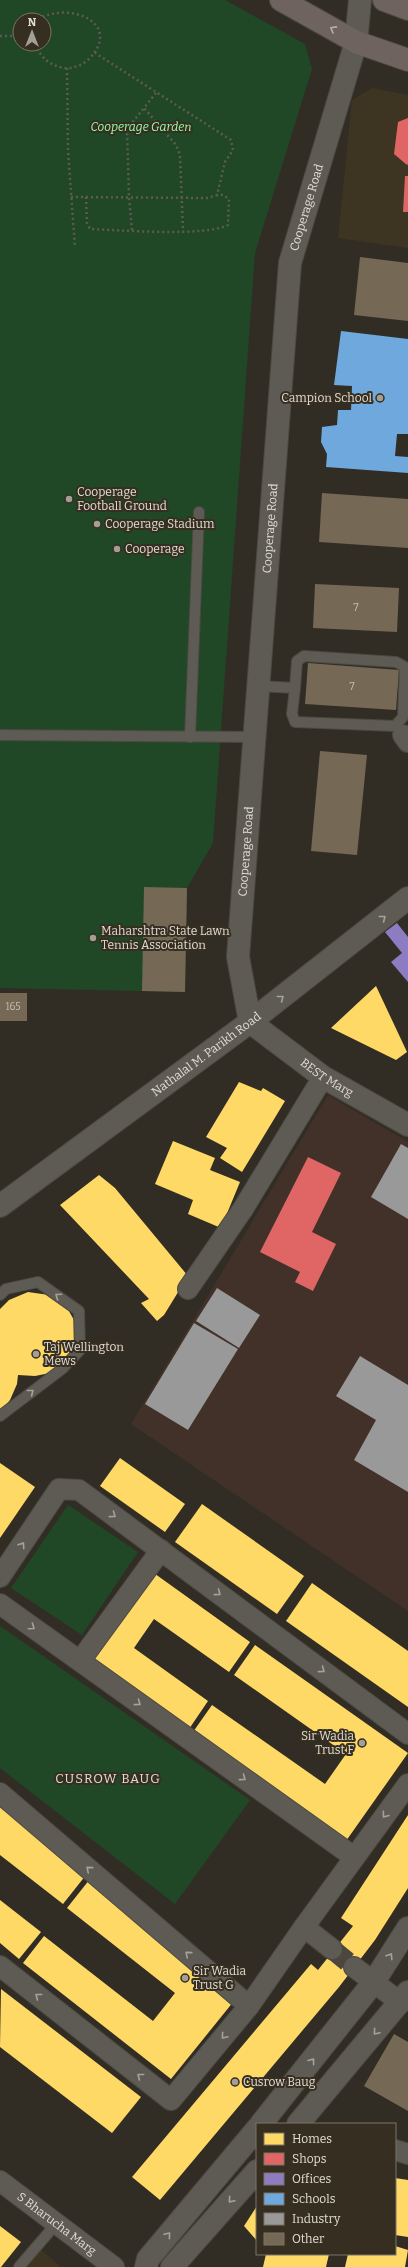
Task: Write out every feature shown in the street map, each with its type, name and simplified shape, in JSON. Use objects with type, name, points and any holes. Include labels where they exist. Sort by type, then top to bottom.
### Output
[{"type":"main road","points":[[281,0],[356,42],[408,60]]},
{"type":"main road","points":[[384,0],[408,9]]},
{"type":"street","name":"Cooperage Road","points":[[250,1022],[238,957],[290,263],[356,42],[360,0]]},
{"type":"street","name":"Nathalal M. Parikh Road","points":[[0,1206],[250,1022],[408,898]]},
{"type":"street","name":"BEST Marg","points":[[250,1022],[323,1077],[408,1125]]},
{"type":"street","points":[[188,1289],[243,1209],[323,1077]]},
{"type":"street","points":[[0,1577],[59,1489],[79,1490],[408,1734]]},
{"type":"street","points":[[80,1662],[161,1550]]},
{"type":"street","points":[[0,1604],[354,1857]]},
{"type":"street","points":[[0,1966],[171,2100],[249,2006],[304,1926],[408,1784]]},
{"type":"street","points":[[0,1793],[249,2006]]},
{"type":"street","points":[[304,1926],[332,1949]]},
{"type":"street","points":[[263,2123],[373,1983],[408,1928]]},
{"type":"street","points":[[299,2123],[405,1998],[373,1983],[354,1967]]},
{"type":"street","points":[[146,2267],[148,2259],[256,2130]]},
{"type":"street","points":[[396,2150],[408,2154]]},
{"type":"street","points":[[172,2267],[256,2172]]},
{"type":"street","name":"S Bharucha Marg","points":[[0,2181],[114,2267]]},
{"type":"lane","points":[[190,737],[199,512]]},
{"type":"lane","points":[[304,656],[396,662],[405,667],[403,717],[395,726],[295,722],[292,714],[295,688],[297,661],[304,656]]},
{"type":"lane","points":[[258,686],[295,688]]},
{"type":"lane","points":[[0,735],[254,737]]},
{"type":"lane","points":[[0,1295],[6,1289],[38,1282],[44,1286],[79,1311],[80,1350],[62,1369],[0,1416]]},
{"type":"lane","points":[[19,2267],[56,2224]]},
{"type":"path","points":[[38,52],[46,61],[56,66],[67,68],[83,64],[95,53],[100,38],[98,22]]},
{"type":"path","points":[[0,36],[12,36]]},
{"type":"path","points":[[95,53],[231,140],[233,150],[225,162],[217,195]]},
{"type":"path","points":[[67,68],[75,247]]},
{"type":"path","points":[[132,230],[129,198],[127,129],[156,93]]},
{"type":"path","points":[[144,108],[176,145],[180,155],[183,232]]},
{"type":"path","points":[[72,197],[86,197],[129,198],[208,198],[217,195],[224,195],[229,199],[228,225],[220,229],[183,232],[90,229],[87,223],[86,197]]},
{"type":"shaded area","points":[[372,88],[408,95],[408,248],[338,238],[352,100]]},
{"type":"shaded area","points":[[328,1095],[408,1142],[408,1611],[131,1424]]},
{"type":"shaded area","points":[[33,2243],[61,2267],[13,2267]]},
{"type":"green space","name":"Cooperage Garden","points":[[0,0],[225,0],[305,44],[312,69],[255,253],[213,843],[187,888],[185,992],[0,988]]},
{"type":"green space","points":[[68,1505],[138,1552],[82,1635],[11,1588]]},
{"type":"green space","points":[[0,1626],[250,1800],[175,1904],[0,1768]]},
{"type":"building: Homes","points":[[376,986],[407,1052],[396,1060],[331,1028]]},
{"type":"building: Homes","points":[[239,1082],[261,1091],[263,1088],[285,1101],[242,1172],[220,1158],[227,1148],[206,1137]]},
{"type":"building: Homes","points":[[173,1141],[215,1158],[210,1170],[240,1182],[221,1228],[188,1214],[193,1200],[155,1184]]},
{"type":"building: Homes","points":[[99,1175],[115,1188],[188,1276],[164,1315],[157,1321],[141,1303],[149,1299],[60,1205]]},
{"type":"building: Homes","name":"Taj Wellington Mews","points":[[28,1292],[49,1295],[66,1306],[74,1320],[76,1334],[74,1349],[69,1358],[50,1373],[35,1376],[18,1375],[17,1384],[10,1400],[0,1412],[0,1309],[9,1300]]},
{"type":"building: Homes","points":[[120,1458],[185,1504],[165,1532],[100,1486]]},
{"type":"building: Homes","points":[[0,1463],[35,1487],[0,1538]]},
{"type":"building: Homes","points":[[202,1504],[304,1576],[277,1614],[175,1542]]},
{"type":"building: Homes","points":[[151,1571],[250,1642],[229,1672],[154,1619],[134,1648],[208,1701],[189,1729],[88,1657]]},
{"type":"building: Homes","points":[[312,1583],[408,1651],[408,1707],[286,1621]]},
{"type":"building: Homes","name":"Sir Wadia Trust F","points":[[255,1645],[408,1753],[346,1841],[193,1732],[212,1705],[325,1784],[346,1754],[234,1675]]},
{"type":"building: Homes","points":[[0,1807],[86,1875],[63,1904],[0,1855]]},
{"type":"building: Homes","name":"Cusrow Baug","points":[[408,1815],[408,1888],[375,1940],[339,1987],[160,2200],[132,2177],[311,1964],[318,1970],[353,1926],[341,1918]]},
{"type":"building: Homes","name":"Sir Wadia Trust G","points":[[90,1879],[238,1996],[171,2079],[23,1963],[44,1936],[153,2021],[175,1993],[67,1908]]},
{"type":"building: Homes","points":[[0,1900],[41,1932],[19,1959],[0,1943]]},
{"type":"building: Homes","points":[[1,1989],[141,2097],[112,2133],[0,2047]]},
{"type":"building: Homes","points":[[396,2178],[408,2180],[408,2237],[396,2235]]},
{"type":"building: Homes","points":[[256,2208],[256,2240],[244,2226]]},
{"type":"building: Homes","points":[[0,2226],[21,2242],[1,2267],[0,2267]]},
{"type":"building: Homes","points":[[396,2246],[408,2250],[405,2267],[345,2267],[348,2255],[396,2255]]},
{"type":"building: Homes","points":[[266,2255],[329,2255],[326,2267],[263,2267]]},
{"type":"building: Shops","points":[[408,118],[407,165],[394,154],[398,122]]},
{"type":"building: Shops","points":[[405,176],[408,176],[408,212],[403,212]]},
{"type":"building: Shops","points":[[308,1157],[341,1173],[312,1232],[336,1244],[313,1291],[295,1282],[300,1272],[260,1252]]},
{"type":"building: Offices","points":[[397,923],[408,937],[408,982],[391,962],[402,953],[385,932]]},
{"type":"building: Schools","name":"Campion School","points":[[341,331],[408,339],[408,434],[397,434],[395,456],[408,457],[408,473],[326,467],[327,454],[321,442],[322,427],[337,425],[338,410],[351,410],[352,386],[334,385]]},
{"type":"building: Industry","points":[[401,1144],[408,1148],[408,1219],[371,1197]]},
{"type":"building: Industry","points":[[217,1288],[260,1315],[239,1348],[196,1321]]},
{"type":"building: Industry","points":[[194,1323],[238,1349],[188,1430],[145,1404]]},
{"type":"building: Industry","points":[[360,1356],[408,1385],[408,1492],[354,1460],[376,1420],[336,1396]]},
{"type":"building: Other","points":[[360,257],[408,263],[408,321],[354,315]]},
{"type":"building: Other","points":[[322,493],[408,499],[408,548],[319,542]]},
{"type":"building: Other","points":[[315,584],[399,588],[397,632],[313,628]]},
{"type":"building: Other","points":[[308,663],[399,670],[396,710],[305,704]]},
{"type":"building: Other","points":[[320,751],[367,755],[357,855],[311,851]]},
{"type":"building: Other","points":[[144,887],[187,888],[185,992],[142,991]]},
{"type":"building: Other","points":[[0,993],[27,993],[27,1021],[0,1021]]},
{"type":"building: Other","points":[[394,2034],[408,2042],[408,2111],[364,2086]]},
{"type":"tunnel","points":[[332,1949],[354,1967]]},
{"type":"place","name":"Campion School","points":[[380,398]]},
{"type":"place","name":"Cooperage Football Ground","points":[[69,499]]},
{"type":"place","name":"Cooperage Stadium","points":[[97,524]]},
{"type":"place","name":"Cooperage","points":[[117,549]]},
{"type":"place","name":"Maharshtra State Lawn Tennis Association","points":[[93,938]]},
{"type":"place","name":"Taj Wellington Mews","points":[[36,1354]]},
{"type":"place","name":"Sir Wadia Trust F","points":[[362,1743]]},
{"type":"place","name":"Sir Wadia Trust G","points":[[185,1978]]},
{"type":"place","name":"Cusrow Baug","points":[[235,2082]]},
{"type":"district","name":"CUSROW BAUG","points":[[108,1778]]}]
